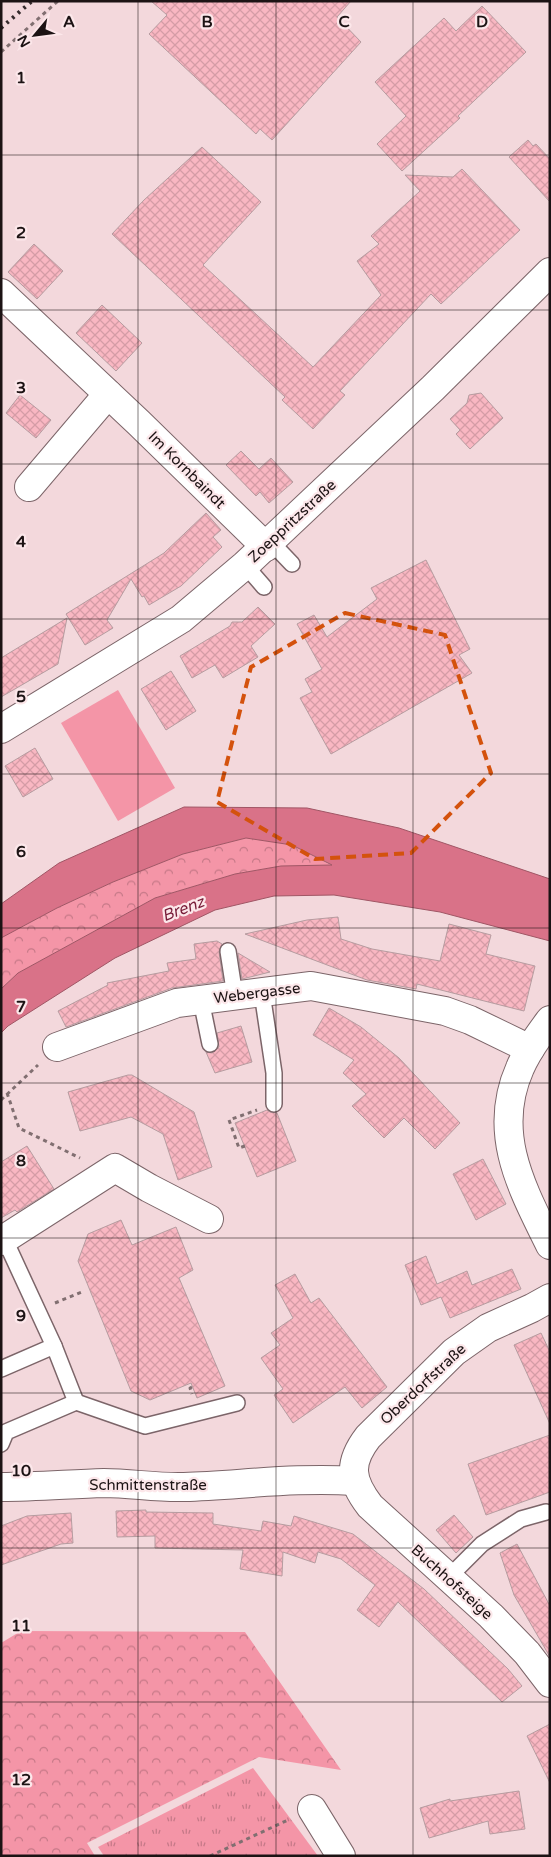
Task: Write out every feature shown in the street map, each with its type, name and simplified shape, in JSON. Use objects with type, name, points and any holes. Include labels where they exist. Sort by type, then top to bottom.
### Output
[{"type":"street","name":"Zoeppritzstraße","points":[[1,729],[181,619],[268,545],[433,388],[550,272]]},
{"type":"street","name":"Im Kornbaindt","points":[[1,293],[268,545]]},
{"type":"street","points":[[29,487],[108,394]]},
{"type":"street","name":"Webergasse","points":[[57,1047],[177,1003],[311,986],[445,1010],[530,1049]]},
{"type":"street","points":[[550,1020],[520,1067],[513,1085],[508,1122],[514,1165],[550,1245]]},
{"type":"street","points":[[3,1241],[115,1168],[149,1188],[209,1218]]},
{"type":"street","name":"Oberdorfstraße","points":[[355,1481],[354,1460],[368,1436],[454,1352],[488,1328],[550,1298]]},
{"type":"street","name":"Schmittenstraße","points":[[1,1487],[104,1483],[182,1487],[277,1480],[329,1479],[355,1481]]},
{"type":"street","name":"Buchhofsteige","points":[[355,1481],[360,1494],[378,1515],[449,1577],[508,1633],[527,1653],[550,1683]]},
{"type":"street","points":[[312,1809],[340,1856]]},
{"type":"lane","points":[[268,545],[292,564]]},
{"type":"lane","points":[[245,565],[264,587]]},
{"type":"lane","points":[[228,951],[234,996]]},
{"type":"lane","points":[[262,992],[274,1073],[274,1104]]},
{"type":"lane","points":[[201,1000],[210,1044]]},
{"type":"lane","points":[[3,1241],[54,1346],[76,1402]]},
{"type":"lane","points":[[1,1368],[54,1346]]},
{"type":"lane","points":[[3,1434],[76,1402],[145,1426],[237,1403]]},
{"type":"lane","points":[[449,1577],[482,1544],[522,1519],[546,1512]]},
{"type":"path","points":[[1,52],[58,1]]},
{"type":"path","points":[[1,1100],[57,1047]]},
{"type":"path","points":[[7,1093],[20,1128],[107,1172]]},
{"type":"path","points":[[245,1146],[239,1148],[230,1120],[274,1104]]},
{"type":"path","points":[[71,1296],[82,1292]]},
{"type":"path","points":[[210,1856],[312,1809]]},
{"type":"highlighted area","points":[[345,613],[445,635],[491,773],[411,853],[315,859],[217,802],[251,667]]},
{"type":"green space","points":[[118,690],[175,788],[118,821],[61,723]]},
{"type":"green space","points":[[246,838],[292,845],[333,866],[281,866],[235,874],[155,898],[18,973],[1,989],[1,938],[57,908],[113,882],[183,854]]},
{"type":"green space","points":[[21,1631],[245,1632],[341,1770],[259,1757],[87,1843],[95,1856],[1,1856],[1,1643]]},
{"type":"green space","points":[[253,1768],[318,1856],[104,1856],[98,1847]]},
{"type":"water","name":"Brenz","points":[[184,807],[307,808],[399,828],[550,879],[550,941],[440,912],[334,895],[274,896],[215,910],[115,958],[8,1026],[1,1033],[1,989],[18,973],[155,898],[235,874],[281,866],[332,865],[292,845],[246,838],[183,854],[113,882],[57,908],[1,938],[1,904],[59,863]]},
{"type":"building","points":[[151,1],[351,1],[337,17],[361,42],[272,140],[260,129],[256,134],[149,34],[167,15]]},
{"type":"building","points":[[482,6],[526,52],[458,116],[460,118],[402,171],[377,144],[406,116],[375,82],[444,18],[456,31]]},
{"type":"building","points":[[528,140],[533,146],[536,144],[550,159],[550,202],[509,157]]},
{"type":"building","points":[[202,147],[261,202],[203,265],[313,367],[381,295],[357,261],[379,244],[371,236],[420,191],[405,175],[453,177],[462,169],[520,230],[441,304],[431,294],[340,391],[345,395],[313,429],[282,400],[285,397],[112,234],[144,200]]},
{"type":"building","points":[[34,244],[63,271],[37,299],[8,272]]},
{"type":"building","points":[[102,305],[142,343],[116,371],[76,333]]},
{"type":"building","points":[[481,393],[503,418],[470,449],[456,434],[460,430],[450,419],[467,403],[469,395]]},
{"type":"building","points":[[20,395],[51,420],[36,438],[6,413]]},
{"type":"building","points":[[241,451],[259,469],[271,458],[293,482],[269,503],[260,492],[256,496],[226,465]]},
{"type":"building","points":[[206,513],[221,530],[213,537],[222,547],[181,586],[149,605],[131,579],[107,620],[113,628],[85,645],[66,614],[164,553]]},
{"type":"building","points":[[426,560],[470,649],[459,655],[472,673],[331,754],[300,698],[312,692],[305,679],[322,669],[297,624],[314,615],[327,637],[377,599],[371,588]]},
{"type":"building","points":[[258,607],[275,624],[251,646],[258,657],[223,678],[215,665],[192,678],[180,656],[230,626],[232,622],[242,622]]},
{"type":"building","points":[[67,618],[58,664],[1,697],[1,658]]},
{"type":"building","points":[[171,671],[196,711],[166,730],[141,689]]},
{"type":"building","points":[[35,748],[53,779],[23,797],[5,766]]},
{"type":"building","points":[[338,917],[341,939],[372,949],[440,961],[449,924],[491,935],[486,954],[535,966],[524,1011],[417,984],[416,989],[367,980],[245,934],[307,920]]},
{"type":"building","points":[[217,941],[222,944],[219,952],[223,981],[172,988],[66,1027],[58,1011],[108,985],[107,983],[169,971],[167,963],[196,959],[194,944]]},
{"type":"building","points":[[238,953],[270,972],[242,979]]},
{"type":"building","points":[[329,1008],[361,1027],[399,1058],[460,1123],[435,1149],[404,1118],[384,1138],[352,1106],[366,1094],[343,1073],[354,1060],[313,1035]]},
{"type":"building","points":[[241,1026],[252,1062],[215,1073],[206,1052],[212,1053],[219,1047],[217,1033]]},
{"type":"building","points":[[132,1075],[194,1112],[212,1167],[178,1180],[163,1134],[131,1117],[80,1131],[68,1092]]},
{"type":"building","points":[[267,1110],[277,1113],[296,1161],[257,1177],[235,1123]]},
{"type":"building","points":[[27,1146],[54,1189],[17,1212],[15,1210],[1,1218],[1,1162]]},
{"type":"building","points":[[483,1159],[506,1204],[476,1220],[453,1174]]},
{"type":"building","points":[[121,1220],[132,1245],[176,1227],[193,1270],[179,1278],[225,1386],[197,1398],[191,1383],[150,1400],[131,1391],[78,1261],[88,1234]]},
{"type":"building","points":[[426,1256],[437,1284],[467,1271],[472,1285],[512,1269],[521,1289],[450,1318],[441,1297],[421,1305],[405,1265]]},
{"type":"building","points":[[295,1274],[311,1303],[319,1298],[387,1387],[362,1408],[345,1387],[293,1423],[274,1395],[283,1389],[261,1358],[280,1345],[271,1333],[293,1318],[275,1285]]},
{"type":"building","points":[[541,1333],[550,1352],[550,1424],[514,1345]]},
{"type":"building","points":[[550,1435],[550,1492],[486,1515],[468,1464]]},
{"type":"building","points":[[146,1510],[146,1512],[213,1513],[213,1524],[261,1531],[263,1521],[291,1526],[294,1516],[353,1534],[424,1589],[508,1669],[522,1686],[502,1702],[398,1602],[379,1627],[357,1610],[375,1585],[341,1559],[318,1552],[315,1563],[283,1552],[282,1576],[240,1569],[243,1550],[155,1548],[155,1536],[117,1537],[116,1511]]},
{"type":"building","points":[[71,1513],[73,1543],[61,1544],[1,1565],[1,1526],[27,1516]]},
{"type":"building","points":[[454,1515],[473,1537],[456,1553],[436,1530]]},
{"type":"building","points":[[517,1544],[550,1606],[550,1657],[514,1595],[500,1553]]},
{"type":"building","points":[[550,1724],[550,1783],[527,1736]]},
{"type":"building","points":[[519,1791],[525,1829],[490,1834],[488,1821],[429,1838],[420,1808],[450,1799],[450,1801]]},
{"type":"railway","points":[[1,28],[32,1]]}]
